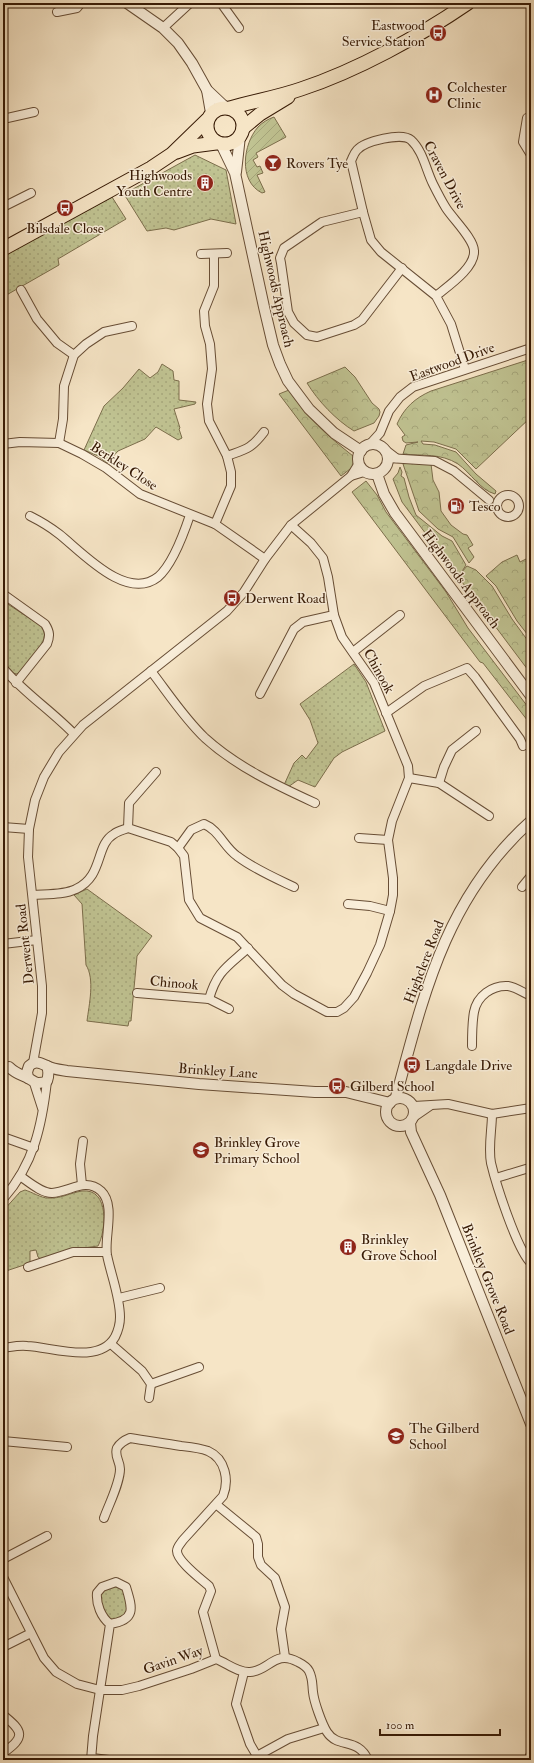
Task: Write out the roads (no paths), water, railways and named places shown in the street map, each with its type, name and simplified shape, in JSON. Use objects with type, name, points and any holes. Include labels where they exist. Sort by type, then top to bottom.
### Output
[{"type":"main road","points":[[3,249],[151,168],[172,154],[217,109],[228,108],[298,90],[366,61],[438,24],[468,3]]},
{"type":"main road","points":[[172,154],[193,146],[219,144],[228,145],[235,142],[242,132],[260,114],[298,90]]},
{"type":"main road","points":[[228,108],[237,112],[242,119],[242,132]]},
{"type":"main road","points":[[209,117],[206,128],[209,136],[219,144]]},
{"type":"street","points":[[57,12],[77,8],[82,3]]},
{"type":"street","points":[[127,3],[163,28],[181,48],[207,90],[228,108]]},
{"type":"street","points":[[163,28],[190,3]]},
{"type":"street","points":[[221,3],[239,28]]},
{"type":"street","points":[[207,90],[209,117]]},
{"type":"street","points":[[3,119],[34,112]]},
{"type":"street","points":[[527,118],[523,142],[531,156]]},
{"type":"street","name":"Highwoods Approach","points":[[235,173],[242,132]]},
{"type":"street","name":"Craven Drive","points":[[436,296],[466,270],[473,258],[474,250],[470,240],[447,209],[432,184],[420,152],[412,140],[405,137],[396,137],[364,145],[357,149],[351,160],[371,240],[381,252],[436,296],[451,324],[466,369]]},
{"type":"street","name":"Highwoods Approach","points":[[219,144],[235,173],[264,307],[273,345],[280,364],[288,381],[308,409],[334,433],[361,451]]},
{"type":"street","points":[[3,207],[32,194]]},
{"type":"street","points":[[363,212],[322,222],[284,248],[280,258],[288,312],[294,323],[307,335],[317,338],[354,325],[362,320],[402,268]]},
{"type":"street","points":[[201,254],[227,253]]},
{"type":"street","points":[[214,254],[214,286],[204,311],[204,326],[210,344],[211,361],[207,404],[209,421],[227,456],[231,472],[231,486],[215,524]]},
{"type":"street","points":[[21,290],[37,319],[57,343],[74,355]]},
{"type":"street","points":[[59,444],[63,419],[64,386],[74,355],[86,344],[104,332],[132,326]]},
{"type":"street","name":"Eastwood Drive","points":[[378,446],[380,433],[389,411],[400,397],[413,387],[531,348]]},
{"type":"street","points":[[227,456],[249,448],[255,444],[264,432]]},
{"type":"street","name":"Berkley Close","points":[[3,444],[27,442],[59,444],[82,454],[106,468],[140,494],[215,524],[265,559]]},
{"type":"street","points":[[393,459],[388,463],[384,470],[377,474],[372,474],[361,468],[359,454],[361,451],[378,446],[393,459],[435,461],[454,471],[504,516],[511,516],[516,513],[518,506],[515,499],[511,496],[504,496],[495,502],[488,500]]},
{"type":"street","name":"Derwent Road","points":[[38,1065],[38,1040],[42,986],[28,858],[29,829],[36,800],[44,777],[59,752],[74,734],[228,611],[244,592],[265,559],[291,525],[361,468]]},
{"type":"street","name":"Highwoods Approach","points":[[377,474],[384,494],[395,513],[531,696]]},
{"type":"street","points":[[498,501],[498,510]]},
{"type":"street","points":[[30,516],[59,534],[100,568],[126,582],[145,584],[153,580],[163,571],[180,543],[190,515]]},
{"type":"street","name":"Chinook","points":[[291,525],[311,543],[323,558],[328,577],[334,615],[342,637],[374,683],[408,766],[409,778]]},
{"type":"street","points":[[3,594],[45,624],[49,631],[47,644],[16,683]]},
{"type":"street","points":[[260,694],[294,628],[303,622],[334,615]]},
{"type":"street","points":[[353,652],[400,615]]},
{"type":"street","points":[[3,668],[16,683],[47,708],[74,734]]},
{"type":"street","points":[[386,713],[424,686],[467,668],[493,701],[520,739],[523,746]]},
{"type":"street","points":[[151,671],[192,724],[205,738],[228,757],[283,788],[316,802]]},
{"type":"street","points":[[439,783],[444,767],[452,750],[476,731]]},
{"type":"street","points":[[128,828],[129,803],[156,772]]},
{"type":"street","points":[[33,895],[66,892],[76,889],[89,880],[97,868],[104,844],[112,834],[128,828],[171,842],[184,856],[189,900],[193,909],[200,918],[237,937],[282,985],[294,994],[327,1012],[337,1012],[344,1008],[357,991],[380,945],[393,895],[393,878],[388,840],[392,821],[409,778],[439,783],[489,816]]},
{"type":"street","name":"Highclere Road","points":[[391,1103],[405,1065],[428,983],[450,929],[484,873],[506,846],[531,821]]},
{"type":"street","points":[[178,848],[191,830],[204,824],[215,830],[223,843],[235,855],[248,864],[294,887]]},
{"type":"street","points":[[3,827],[29,829]]},
{"type":"street","points":[[359,838],[388,840]]},
{"type":"street","points":[[522,887],[531,876]]},
{"type":"street","points":[[348,904],[370,906],[390,911]]},
{"type":"street","points":[[3,944],[37,940]]},
{"type":"street","name":"Chinook","points":[[209,999],[219,974],[248,948]]},
{"type":"street","points":[[472,1046],[474,1011],[478,1000],[485,993],[497,988],[509,986],[531,996]]},
{"type":"street","name":"Chinook","points":[[137,993],[209,999],[229,1009]]},
{"type":"street","points":[[3,1199],[20,1176],[34,1148],[40,1126],[48,1070],[38,1065],[27,1072],[42,1108]]},
{"type":"street","name":"Brinkley Lane","points":[[6,1067],[38,1065],[67,1071],[199,1084],[315,1092],[346,1092],[391,1103]]},
{"type":"street","name":"Highclere Road","points":[[405,1065],[410,1103]]},
{"type":"street","name":"Brinkley Lane","points":[[6,1067],[16,1074],[41,1083],[67,1071]]},
{"type":"street","points":[[431,1105],[412,1120],[400,1127],[390,1122],[387,1118],[391,1103],[454,1105],[492,1114],[531,1108]]},
{"type":"street","points":[[410,1103],[412,1120]]},
{"type":"street","points":[[492,1114],[491,1162],[508,1217],[524,1255],[531,1263]]},
{"type":"street","name":"Brinkley Grove Road","points":[[412,1120],[411,1132],[418,1145],[531,1424]]},
{"type":"street","name":"Brinkley Grove Road","points":[[400,1127],[406,1136],[418,1145]]},
{"type":"street","points":[[3,1136],[34,1148]]},
{"type":"street","points":[[82,1185],[80,1164],[83,1141]]},
{"type":"street","points":[[496,1178],[529,1168]]},
{"type":"street","points":[[3,1348],[26,1346],[87,1353],[96,1352],[111,1344],[118,1331],[120,1318],[118,1298],[106,1252],[108,1209],[107,1200],[102,1192],[97,1188],[82,1185],[52,1193],[44,1191],[20,1176]]},
{"type":"street","points":[[28,1267],[73,1252],[106,1252]]},
{"type":"street","points":[[118,1298],[160,1288]]},
{"type":"street","points":[[111,1344],[142,1371],[151,1384],[149,1398]]},
{"type":"street","points":[[151,1384],[199,1367]]},
{"type":"street","points":[[104,1518],[119,1474],[120,1468],[116,1455],[118,1447],[124,1440],[130,1438],[209,1452],[220,1461],[226,1475],[226,1487],[223,1496],[183,1540],[178,1546],[177,1551],[180,1559],[209,1586],[211,1591],[203,1612],[216,1659]]},
{"type":"street","points":[[3,1442],[67,1447]]},
{"type":"street","points":[[217,1504],[256,1536],[258,1544],[258,1557],[261,1565],[275,1578],[280,1588],[285,1607],[280,1629],[286,1657]]},
{"type":"street","points":[[3,1558],[47,1536]]},
{"type":"street","name":"Gavin Way","points":[[3,1576],[44,1658],[56,1672],[78,1684],[100,1690],[122,1690],[139,1686],[216,1659],[244,1672]]},
{"type":"street","points":[[116,1582],[126,1587],[132,1606],[132,1612],[128,1617],[110,1624],[104,1619],[96,1600],[97,1593],[102,1588],[116,1582]]},
{"type":"street","points":[[108,1760],[91,1759],[93,1736],[110,1624]]},
{"type":"street","points":[[3,1647],[31,1634]]},
{"type":"street","points":[[324,1728],[288,1739],[257,1756],[250,1744],[236,1704],[244,1672],[252,1672],[273,1660],[286,1657],[307,1667],[313,1680],[313,1692],[324,1728],[335,1740],[358,1747],[365,1753],[368,1760]]},
{"type":"street","points":[[3,1715],[17,1726],[19,1731],[19,1736],[13,1746],[3,1753]]},
{"type":"street","points":[[528,1760],[531,1754]]},
{"type":"place","name":"Eastwood Service Station","points":[[438,33]]},
{"type":"place","name":"Colchester Clinic","points":[[434,95]]},
{"type":"place","name":"Rovers Tye","points":[[273,163]]},
{"type":"place","name":"Highwoods Youth Centre","points":[[205,183]]},
{"type":"place","name":"Bilsdale Close","points":[[65,208]]},
{"type":"place","name":"Tesco","points":[[456,506]]},
{"type":"place","name":"Derwent Road","points":[[232,598]]},
{"type":"place","name":"Langdale Drive","points":[[412,1065]]},
{"type":"place","name":"Gilberd School","points":[[337,1086]]},
{"type":"place","name":"Brinkley Grove Primary School","points":[[201,1150]]},
{"type":"place","name":"Brinkley Grove School","points":[[348,1247]]},
{"type":"place","name":"The Gilberd School","points":[[396,1436]]}]
